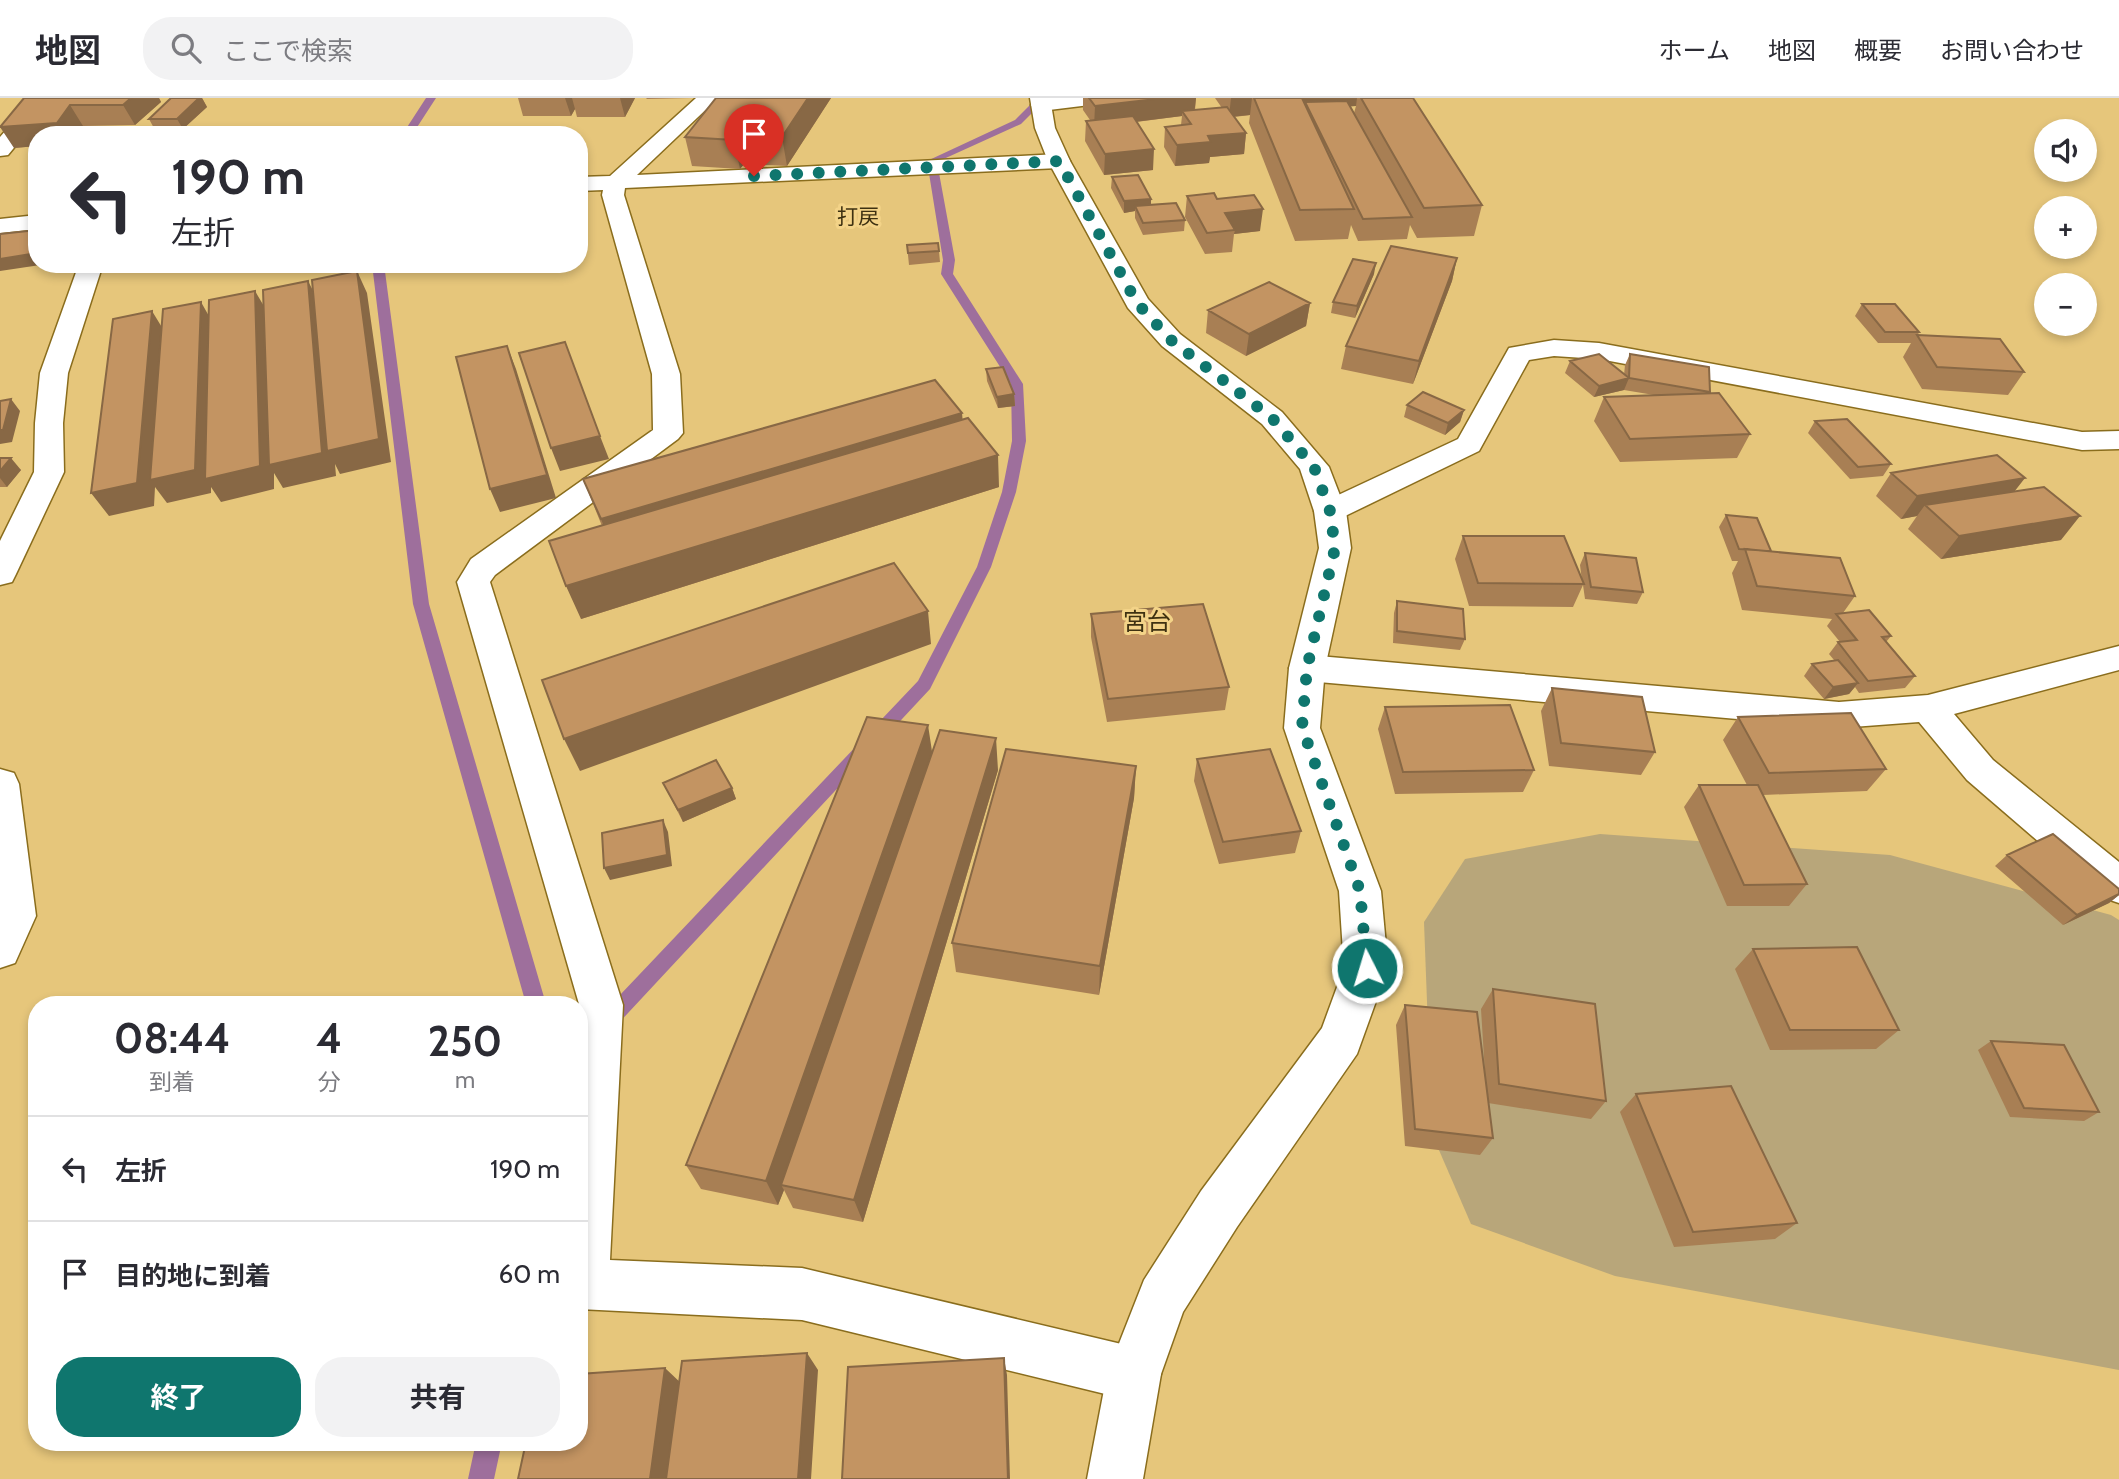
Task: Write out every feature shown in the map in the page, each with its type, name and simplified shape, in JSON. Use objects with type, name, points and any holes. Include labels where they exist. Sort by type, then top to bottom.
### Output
[{"type":"street","points":[[0,150],[45,98]]},
{"type":"street","points":[[597,183],[708,98]]},
{"type":"street","points":[[1098,98],[1041,101],[1045,128],[1059,161],[1137,303],[1171,340],[1272,418],[1314,467],[1330,511],[1335,548],[1307,668],[1302,727],[1360,891],[1367,968],[1341,1039],[1219,1209],[1162,1298],[1133,1374],[1115,1479]]},
{"type":"street","points":[[597,183],[1059,161]]},
{"type":"street","points":[[588,1207],[601,1005],[473,582],[483,567],[668,433],[666,374],[613,195],[597,183]]},
{"type":"street","points":[[0,226],[28,223]]},
{"type":"street","points":[[0,574],[49,472],[49,423],[54,373],[88,273]]},
{"type":"street","points":[[1330,511],[1469,445],[1519,354],[1554,348],[1599,351],[2082,442],[2119,440]]},
{"type":"street","points":[[1307,668],[1839,715],[1928,708],[2119,658]]},
{"type":"street","points":[[1928,708],[1979,770],[2119,887]]},
{"type":"street","points":[[0,784],[15,916],[0,950]]},
{"type":"street","points":[[588,1285],[802,1294],[1133,1374]]},
{"type":"shaded area","points":[[1600,834],[1890,855],[2111,915],[2119,920],[2119,1370],[1615,1276],[1471,1224],[1432,1134],[1424,922],[1465,859]]},
{"type":"building","points":[[24,98],[131,98],[123,105],[70,105],[57,123],[0,127]]},
{"type":"building","points":[[171,98],[199,98],[177,119],[149,119]]},
{"type":"building","points":[[716,98],[808,98],[782,137],[738,134],[734,140],[685,137]]},
{"type":"building","points":[[1089,98],[1165,98],[1095,106]]},
{"type":"building","points":[[1254,98],[1302,98],[1354,209],[1300,210]]},
{"type":"building","points":[[1361,98],[1413,98],[1482,205],[1424,208]]},
{"type":"building","points":[[1347,101],[1412,217],[1363,219],[1305,102]]},
{"type":"building","points":[[1227,107],[1246,133],[1208,136],[1211,142],[1177,145],[1165,127],[1191,124],[1182,111]]},
{"type":"building","points":[[1133,116],[1154,149],[1105,154],[1086,121]]},
{"type":"building","points":[[1138,175],[1151,199],[1124,201],[1112,177]]},
{"type":"building","points":[[1214,193],[1217,199],[1254,195],[1263,209],[1225,213],[1235,230],[1207,233],[1187,196]]},
{"type":"building","points":[[1176,203],[1185,220],[1143,223],[1135,206]]},
{"type":"building","points":[[28,231],[28,254],[0,259],[0,234]]},
{"type":"building","points":[[938,243],[939,251],[908,253],[907,245]]},
{"type":"building","points":[[1391,246],[1457,258],[1419,361],[1346,346]]},
{"type":"building","points":[[1353,259],[1376,263],[1357,306],[1333,302]]},
{"type":"building","points":[[357,273],[379,439],[327,451],[312,280]]},
{"type":"building","points":[[308,281],[322,453],[269,465],[263,290]]},
{"type":"building","points":[[1269,282],[1310,303],[1249,334],[1208,310]]},
{"type":"building","points":[[255,291],[260,466],[205,479],[209,300]]},
{"type":"building","points":[[201,302],[195,470],[150,480],[163,309]]},
{"type":"building","points":[[1862,304],[1895,304],[1919,332],[1885,332]]},
{"type":"building","points":[[152,311],[137,483],[91,493],[113,319]]},
{"type":"building","points":[[1917,335],[2000,339],[2024,372],[1937,367]]},
{"type":"building","points":[[565,342],[600,436],[551,448],[519,353]]},
{"type":"building","points":[[507,346],[547,475],[490,489],[456,357]]},
{"type":"building","points":[[1599,354],[1629,378],[1599,386],[1570,361]]},
{"type":"building","points":[[1630,354],[1709,367],[1710,392],[1629,378]]},
{"type":"building","points":[[1003,367],[1014,394],[997,397],[986,369]]},
{"type":"building","points":[[935,380],[962,413],[601,519],[583,479]]},
{"type":"building","points":[[1423,392],[1464,410],[1448,423],[1407,405]]},
{"type":"building","points":[[1719,393],[1750,434],[1630,439],[1604,397]]},
{"type":"building","points":[[11,399],[3,430],[0,430],[0,401]]},
{"type":"building","points":[[968,418],[998,455],[566,586],[549,541]]},
{"type":"building","points":[[1847,419],[1891,464],[1858,467],[1815,421]]},
{"type":"building","points":[[1997,455],[2025,478],[1917,496],[1891,473]]},
{"type":"building","points":[[0,458],[11,458],[0,471]]},
{"type":"building","points":[[2044,487],[2080,516],[1959,536],[1925,505]]},
{"type":"building","points":[[1726,515],[1757,518],[1771,551],[1739,549]]},
{"type":"building","points":[[1463,536],[1564,536],[1584,584],[1478,583]]},
{"type":"building","points":[[1745,549],[1840,558],[1855,596],[1757,586]]},
{"type":"building","points":[[1585,553],[1636,558],[1643,592],[1591,587]]},
{"type":"building","points":[[894,563],[928,611],[564,739],[542,680]]},
{"type":"building","points":[[1397,601],[1463,609],[1465,639],[1397,631]]},
{"type":"building","points":[[1203,604],[1229,687],[1108,699],[1091,614]]},
{"type":"building","points":[[1869,610],[1891,636],[1882,637],[1915,676],[1868,681],[1838,642],[1857,640],[1836,614]]},
{"type":"building","points":[[1838,660],[1858,683],[1833,687],[1812,664]]},
{"type":"building","points":[[1552,688],[1642,697],[1655,752],[1561,743]]},
{"type":"building","points":[[1510,705],[1534,770],[1403,772],[1385,707]]},
{"type":"building","points":[[1851,713],[1886,769],[1769,773],[1738,717]]},
{"type":"building","points":[[867,717],[928,725],[766,1181],[686,1165]]},
{"type":"building","points":[[940,730],[996,738],[854,1200],[781,1185]]},
{"type":"building","points":[[1006,749],[1136,766],[1100,966],[952,943]]},
{"type":"building","points":[[1270,749],[1301,831],[1223,842],[1197,759]]},
{"type":"building","points":[[716,760],[732,788],[678,810],[663,783]]},
{"type":"building","points":[[1699,785],[1758,785],[1807,884],[1744,885]]},
{"type":"building","points":[[663,820],[667,855],[604,868],[602,833]]},
{"type":"building","points":[[2053,834],[2119,889],[2119,894],[2077,915],[2007,855]]},
{"type":"building","points":[[1857,947],[1899,1030],[1790,1030],[1753,949]]},
{"type":"building","points":[[1493,989],[1595,1004],[1606,1101],[1499,1084]]},
{"type":"building","points":[[1405,1005],[1477,1012],[1493,1138],[1415,1129]]},
{"type":"building","points":[[1991,1041],[2064,1045],[2099,1112],[2024,1108]]},
{"type":"building","points":[[1731,1086],[1797,1223],[1693,1232],[1636,1094]]},
{"type":"building","points":[[807,1353],[798,1479],[666,1479],[682,1361]]},
{"type":"building","points":[[1004,1358],[1008,1479],[842,1479],[848,1367]]},
{"type":"building","points":[[665,1368],[650,1479],[518,1479],[524,1451],[588,1451],[588,1373]]},
{"type":"waterway","points":[[413,126],[431,98]]},
{"type":"waterway","points":[[608,1021],[924,685],[984,567],[1009,492],[1019,441],[1017,384],[947,274],[949,260],[932,161],[1018,122],[1042,98]]},
{"type":"waterway","points":[[379,273],[421,604],[534,996]]},
{"type":"waterway","points":[[481,1479],[487,1451]]},
{"type":"district","name":"打戻","points":[[858,217]]},
{"type":"district","name":"宮台","points":[[1147,622]]},
{"type":"route","points":[[754,176],[1059,161],[1137,303],[1171,340],[1272,418],[1314,467],[1330,511],[1335,548],[1307,668],[1302,727],[1360,891],[1367,968]]}]
